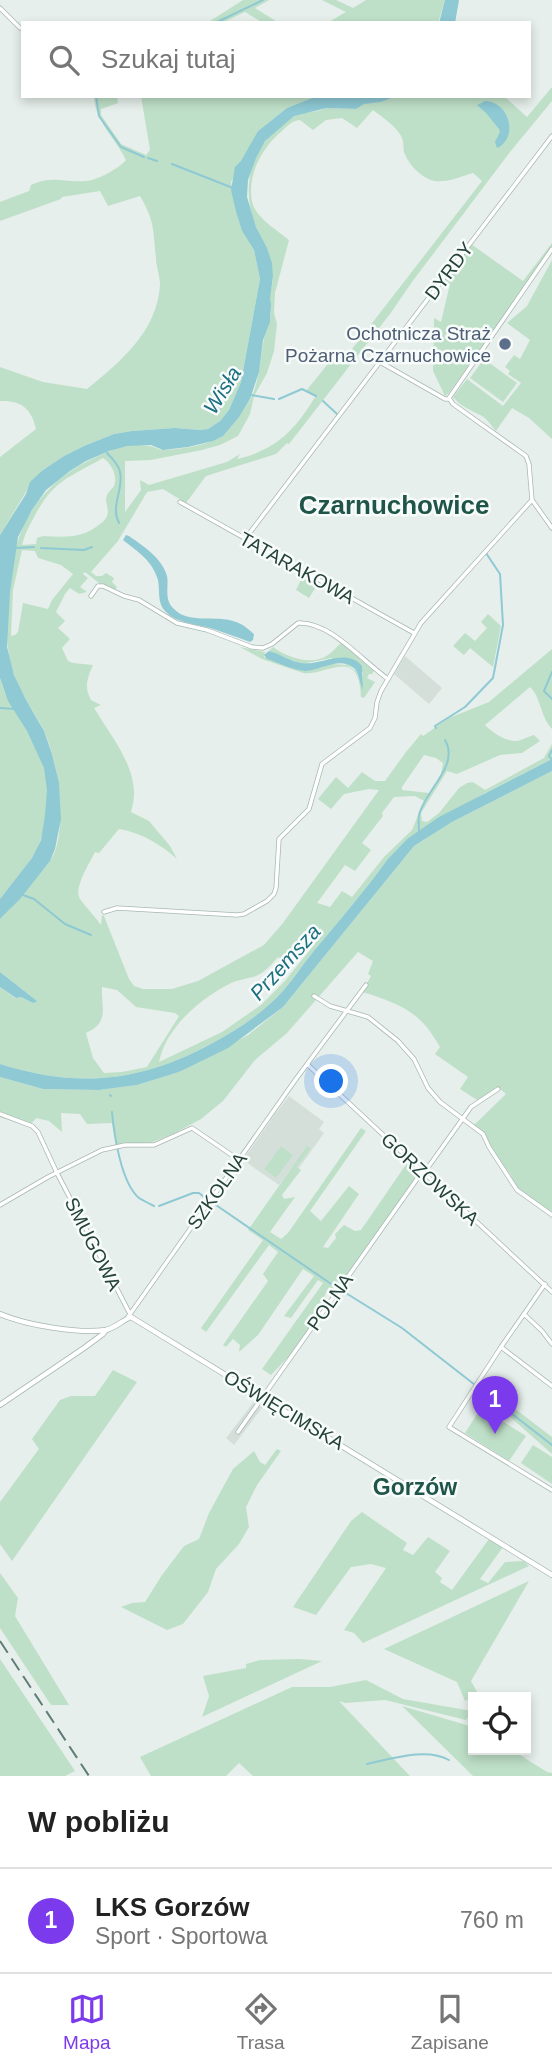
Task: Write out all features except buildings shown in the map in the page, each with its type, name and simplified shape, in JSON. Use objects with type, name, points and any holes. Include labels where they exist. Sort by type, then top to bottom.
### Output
[{"type":"street","points":[[0,8],[20,28]]},
{"type":"street","name":"DYRDY","points":[[245,539],[552,136]]},
{"type":"street","points":[[449,399],[552,249]]},
{"type":"street","points":[[380,362],[449,399],[526,456],[532,500],[552,528]]},
{"type":"street","points":[[104,912],[117,908],[237,915],[244,914],[270,899],[276,888],[279,839],[309,809],[322,764],[366,732],[375,718],[380,691],[414,633],[532,500]]},
{"type":"street","name":"TATARAKOWA","points":[[180,502],[414,633]]},
{"type":"street","points":[[91,596],[98,586],[103,586],[144,602],[177,623],[207,630],[256,648],[271,645],[298,623],[306,623],[330,632],[388,679]]},
{"type":"street","name":"SZKOLNA","points":[[129,1316],[366,985]]},
{"type":"street","points":[[314,996],[330,1006],[368,1017],[398,1041],[414,1059],[428,1088],[440,1102],[483,1134],[495,1158],[517,1190],[552,1215]]},
{"type":"street","name":"GORZOWSKA","points":[[307,1065],[551,1291]]},
{"type":"street","name":"POLNA","points":[[238,1432],[463,1118],[473,1105],[498,1089]]},
{"type":"street","name":"SMUGOWA","points":[[0,1114],[32,1126],[38,1132],[129,1316]]},
{"type":"street","points":[[0,1205],[102,1150],[116,1146],[153,1145],[192,1128],[239,1160]]},
{"type":"street","points":[[545,1284],[449,1426],[552,1490]]},
{"type":"street","points":[[0,1314],[41,1326],[79,1330],[106,1330],[129,1316]]},
{"type":"street","points":[[524,1314],[552,1344]]},
{"type":"street","name":"OŚWIĘCIMSKA","points":[[129,1316],[552,1575]]},
{"type":"street","points":[[0,1405],[85,1348],[106,1330]]},
{"type":"street","points":[[501,1347],[552,1386]]},
{"type":"shaded area","points":[[405,656],[442,688],[429,704],[394,674]]},
{"type":"shaded area","points":[[289,1096],[324,1122],[319,1129],[324,1133],[299,1168],[294,1165],[279,1185],[243,1160]]},
{"type":"shaded area","points":[[256,1399],[265,1404],[234,1445],[226,1438]]},
{"type":"green space","points":[[243,0],[269,0],[255,8],[276,21],[260,21],[245,12],[226,21],[210,21]]},
{"type":"green space","points":[[322,0],[336,0],[353,8],[366,0],[445,0],[439,21],[330,21],[346,12]]},
{"type":"green space","points":[[552,87],[552,101],[510,152],[289,444],[276,454],[206,476],[186,503],[163,489],[147,492],[118,541],[91,572],[96,576],[106,573],[114,578],[112,582],[117,587],[115,590],[99,583],[85,572],[83,574],[88,578],[80,587],[87,592],[79,594],[70,588],[65,594],[56,612],[65,621],[58,628],[70,639],[62,648],[68,661],[93,665],[88,679],[88,691],[91,700],[101,705],[94,708],[126,760],[133,783],[131,812],[149,821],[177,859],[150,840],[119,829],[99,853],[95,852],[80,882],[78,894],[101,925],[102,915],[104,916],[134,986],[143,989],[172,989],[198,981],[264,945],[283,923],[379,790],[369,789],[344,794],[331,809],[318,799],[336,777],[348,788],[362,772],[375,781],[385,781],[421,734],[423,736],[449,718],[489,702],[552,649],[552,729],[530,687],[485,725],[508,740],[517,741],[534,735],[540,741],[522,753],[500,755],[457,774],[447,771],[421,813],[422,821],[427,822],[439,813],[459,788],[467,783],[473,782],[485,790],[544,758],[552,744],[552,759],[485,793],[407,839],[387,860],[278,996],[251,1020],[211,1044],[158,1067],[107,1078],[55,1076],[0,1064],[0,987],[15,998],[21,997],[33,1003],[37,1001],[0,972],[0,919],[51,860],[60,825],[59,791],[53,757],[43,729],[15,676],[7,639],[7,608],[13,561],[21,531],[28,517],[46,492],[83,463],[111,451],[135,445],[164,450],[207,443],[223,435],[250,400],[258,378],[264,338],[270,320],[273,277],[269,257],[251,211],[249,180],[259,151],[278,127],[301,114],[327,108],[356,109],[364,103],[392,98],[506,98],[527,117]],"holes":[[[373,110],[399,132],[409,161],[425,177],[444,181],[473,173],[482,181],[342,362],[331,360],[306,391],[315,397],[292,429],[274,444],[251,455],[237,459],[240,454],[227,462],[149,485],[140,480],[141,490],[125,512],[125,461],[151,460],[202,450],[238,436],[250,414],[254,396],[267,373],[274,351],[277,324],[274,313],[275,293],[289,240],[264,220],[253,205],[251,184],[262,154],[292,122],[300,120],[313,130],[326,120],[342,118],[357,128]],[[103,458],[109,463],[115,478],[114,486],[106,498],[108,513],[105,520],[80,535],[43,536],[37,538],[36,544],[22,545],[40,506],[54,488]],[[22,550],[35,551],[38,558],[61,565],[73,574],[48,609],[23,603],[18,632],[11,636],[13,590]],[[424,755],[443,763],[441,774],[429,793],[402,790]],[[415,796],[424,801],[412,830],[384,857],[352,897],[342,891],[330,907],[317,903],[345,865],[355,871],[371,850],[362,843],[394,797]],[[321,928],[322,935],[284,982],[261,1005],[222,1032],[159,1062],[169,1037],[197,1005],[231,983],[261,974],[278,957],[290,962]],[[102,987],[117,990],[136,1007],[175,1013],[179,1016],[147,1067],[104,1073],[93,1058],[86,1033],[94,1029],[103,1014]]]},
{"type":"green space","points":[[94,98],[117,98],[118,103],[101,109],[101,115],[121,144],[146,155],[150,150],[141,98],[312,98],[287,108],[258,131],[231,182],[236,212],[242,231],[254,250],[260,279],[241,382],[229,410],[220,421],[208,429],[175,428],[114,434],[64,456],[43,470],[29,487],[0,535],[0,457],[36,429],[32,416],[20,404],[0,401],[0,367],[43,382],[87,389],[135,344],[152,317],[157,302],[160,282],[152,226],[140,196],[108,206],[100,191],[62,197],[0,221],[0,202],[29,191],[31,185],[52,180],[91,180],[108,174],[126,160],[101,121]]},
{"type":"green space","points":[[552,243],[552,247],[445,396],[433,371],[434,318],[441,322],[450,284],[444,279],[471,244],[523,281]]},
{"type":"green space","points":[[552,260],[552,439],[529,418],[512,408],[496,431],[483,417],[453,397],[467,379],[503,406],[521,383],[508,374],[510,371],[505,367],[514,355],[520,359],[530,340],[507,323],[527,306]]},
{"type":"green space","points":[[484,359],[517,383],[503,402],[470,378]]},
{"type":"green space","points":[[246,540],[372,612],[319,582],[309,598],[296,590],[304,574]]},
{"type":"green space","points":[[488,614],[501,626],[493,667],[470,648],[464,655],[453,646],[465,633],[475,641],[487,628],[481,622]]},
{"type":"green space","points":[[341,643],[374,671],[367,678],[375,682],[364,698],[361,697],[355,672],[348,667],[303,673],[262,659],[240,647],[265,652],[264,657],[308,671],[331,664],[347,665],[331,658],[302,664],[269,651],[273,647],[293,657],[315,660],[328,655]],"holes":[[[347,665],[363,672],[362,686],[356,671]]]},
{"type":"green space","points":[[0,678],[43,766],[48,801],[43,832],[36,851],[0,899]]},
{"type":"green space","points":[[552,771],[552,1212],[517,1189],[511,1175],[492,1151],[484,1133],[474,1125],[506,1094],[499,1088],[477,1100],[460,1089],[468,1077],[435,1054],[440,1047],[417,1017],[387,1000],[362,992],[371,976],[368,974],[373,961],[358,952],[287,1033],[255,1060],[223,1101],[201,1119],[173,1134],[145,1145],[117,1145],[112,1123],[87,1124],[80,1114],[61,1113],[62,1132],[49,1121],[36,1118],[31,1124],[0,1112],[0,1077],[43,1089],[99,1090],[137,1085],[179,1072],[248,1035],[283,1007],[414,846],[452,822]]},
{"type":"green space","points":[[361,1128],[366,1131],[310,1211],[321,1221],[349,1186],[359,1194],[323,1247],[328,1248],[336,1238],[335,1234],[344,1225],[355,1231],[361,1230],[407,1163],[419,1174],[336,1290],[329,1287],[321,1303],[319,1315],[290,1355],[271,1375],[262,1369],[323,1283],[318,1280],[291,1318],[284,1316],[314,1276],[303,1269],[258,1335],[239,1352],[240,1345],[233,1339],[226,1347],[223,1345],[268,1281],[263,1274],[278,1252],[269,1245],[206,1332],[201,1328],[263,1240],[248,1230],[307,1146],[311,1148],[297,1167],[301,1170],[282,1195],[284,1199],[295,1197],[270,1232],[281,1239],[288,1233]]},
{"type":"green space","points":[[281,1146],[293,1155],[276,1178],[264,1169]]},
{"type":"green space","points":[[113,1370],[137,1382],[12,1561],[0,1544],[0,1502],[39,1449],[32,1439],[60,1400],[71,1396],[95,1396]]},
{"type":"green space","points":[[480,1382],[552,1437],[552,1454],[507,1414],[478,1396],[475,1390]]},
{"type":"green space","points":[[481,1408],[526,1436],[509,1461],[465,1433]]},
{"type":"green space","points":[[533,1445],[552,1457],[552,1484],[521,1463]]},
{"type":"green space","points":[[277,1449],[281,1451],[257,1485],[246,1507],[249,1527],[239,1544],[216,1569],[208,1592],[183,1624],[167,1630],[121,1607],[145,1602],[184,1546],[199,1539],[209,1513],[233,1469],[254,1451],[265,1465]]},
{"type":"green space","points":[[362,1512],[407,1543],[403,1550],[413,1555],[428,1537],[450,1551],[435,1572],[442,1578],[440,1582],[452,1590],[489,1539],[503,1547],[480,1579],[488,1583],[505,1562],[524,1561],[529,1566],[363,1643],[354,1633],[344,1630],[386,1568],[371,1564],[351,1567],[316,1615],[293,1607],[351,1521]]},
{"type":"green space","points":[[0,1573],[18,1598],[15,1616],[69,1705],[51,1705],[0,1628]]},
{"type":"green space","points":[[529,1581],[471,1681],[477,1692],[468,1692],[468,1700],[465,1701],[457,1682],[384,1649]]},
{"type":"green space","points":[[0,1659],[75,1771],[65,1776],[0,1776]]},
{"type":"green space","points":[[260,1660],[322,1661],[202,1717],[209,1696],[203,1676],[246,1668],[246,1664]]},
{"type":"green space","points":[[366,1680],[403,1699],[468,1710],[468,1717],[466,1720],[385,1700],[345,1703],[339,1701],[410,1776],[253,1776],[239,1763],[226,1776],[151,1776],[140,1757],[292,1687],[330,1687]]},
{"type":"green space","points":[[402,1706],[468,1726],[468,1755],[520,1755],[552,1773],[552,1776],[473,1776]]},
{"type":"water","points":[[445,0],[459,0],[455,21],[440,21]]},
{"type":"water","points":[[312,98],[392,98],[364,104],[356,109],[327,108],[294,116],[265,141],[256,158],[248,180],[247,197],[256,227],[272,263],[270,322],[263,340],[259,372],[250,399],[239,417],[223,436],[213,441],[163,450],[151,445],[127,446],[86,461],[46,490],[18,537],[10,592],[7,647],[14,675],[44,731],[52,754],[59,783],[61,819],[50,861],[0,919],[0,899],[32,858],[41,840],[47,790],[44,768],[27,731],[8,701],[0,678],[0,535],[26,494],[30,482],[64,456],[114,434],[175,428],[208,429],[220,421],[229,410],[241,382],[260,279],[254,250],[242,231],[231,190],[235,167],[258,131],[287,108]]},
{"type":"water","points":[[485,101],[501,108],[509,122],[508,137],[497,148],[495,142],[499,129],[477,105]]},
{"type":"water","points":[[126,535],[146,548],[161,564],[167,576],[170,604],[179,613],[194,618],[239,623],[254,634],[253,640],[250,642],[180,621],[169,615],[161,604],[158,580],[152,567],[123,540]]},
{"type":"water","points":[[269,651],[301,663],[349,658],[362,666],[363,690],[355,669],[349,665],[337,663],[305,671],[267,659],[264,655]]},
{"type":"water","points":[[552,759],[552,771],[452,822],[414,846],[283,1007],[228,1048],[179,1072],[137,1085],[99,1090],[43,1089],[0,1077],[0,1064],[28,1072],[81,1079],[132,1074],[184,1057],[219,1039],[251,1020],[278,996],[387,860],[407,839],[439,817]]},
{"type":"water","points":[[0,972],[37,1001],[33,1003],[21,997],[16,998],[0,987]]},
{"type":"waterway","points":[[219,21],[263,0]]},
{"type":"waterway","points":[[96,98],[99,116],[121,147],[144,157]]},
{"type":"waterway","points":[[148,158],[157,161]]},
{"type":"waterway","points":[[172,164],[233,188]]},
{"type":"waterway","points":[[279,399],[302,389],[316,396]]},
{"type":"waterway","points":[[251,395],[274,399]]},
{"type":"waterway","points":[[323,401],[337,414]]},
{"type":"waterway","points":[[107,453],[120,472],[116,504],[119,523]]},
{"type":"waterway","points":[[14,548],[34,547]]},
{"type":"waterway","points":[[41,548],[84,550],[92,547]]},
{"type":"waterway","points":[[436,728],[435,726],[465,707],[493,678],[503,625],[500,574],[486,553]]},
{"type":"waterway","points":[[552,672],[544,691],[552,699]]},
{"type":"waterway","points":[[0,708],[15,709]]},
{"type":"waterway","points":[[419,831],[422,806],[445,769],[448,759],[445,740]]},
{"type":"waterway","points":[[552,750],[549,756],[552,760]]},
{"type":"waterway","points":[[23,895],[34,899],[65,924],[91,935]]},
{"type":"waterway","points":[[112,1112],[127,1181],[139,1198],[154,1206]]},
{"type":"waterway","points":[[159,1206],[193,1193],[199,1193],[208,1200]]},
{"type":"waterway","points":[[213,1203],[337,1288]]},
{"type":"waterway","points":[[341,1290],[402,1328],[552,1445]]},
{"type":"waterway","points":[[367,1764],[419,1754],[430,1754],[449,1760]]},
{"type":"railway","points":[[0,1641],[89,1776]]},
{"type":"place","name":"Ochotnicza Straż Pożarna Czarnuchowice","points":[[505,344]]},
{"type":"place","name":"LKS Gorzów","points":[[495,1434]]},
{"type":"district","name":"Czarnuchowice","points":[[394,505]]},
{"type":"district","name":"Gorzów","points":[[415,1487]]},
{"type":"water label","name":"Wisła","points":[[222,390]]},
{"type":"water label","name":"Przemsza","points":[[285,962]]}]
